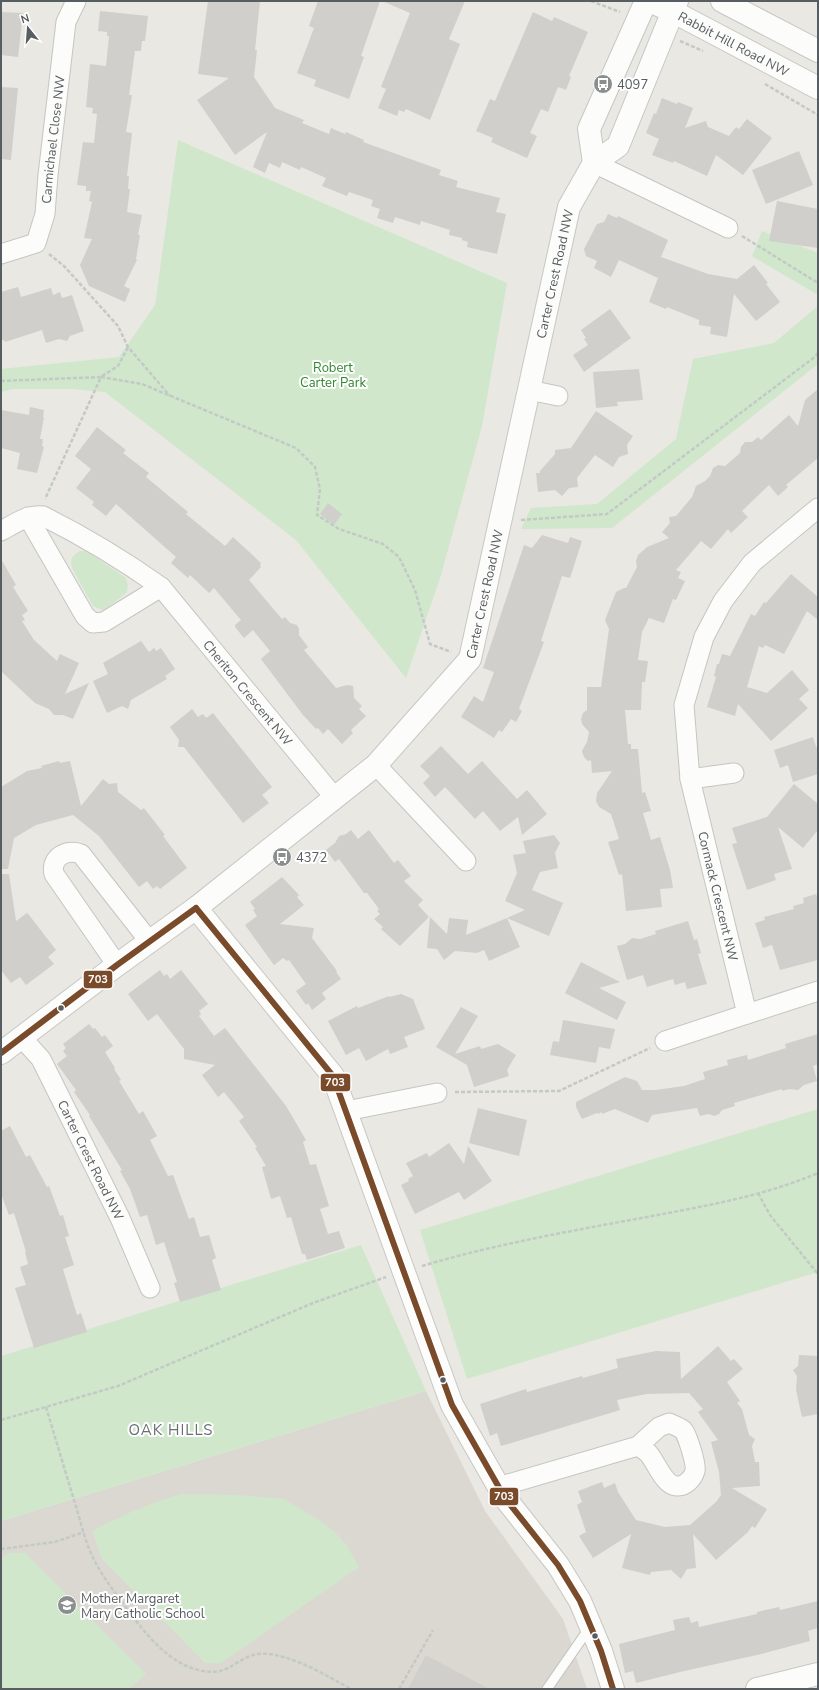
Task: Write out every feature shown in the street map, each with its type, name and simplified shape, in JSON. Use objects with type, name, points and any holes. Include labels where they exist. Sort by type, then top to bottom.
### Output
[{"type":"street","name":"Carmichael Close NW","points":[[36,243],[45,214],[66,22],[76,1]]},
{"type":"street","points":[[646,1],[589,129],[594,163],[728,228]]},
{"type":"street","name":"Rabbit Hill Road NW","points":[[649,1],[675,6],[818,88]]},
{"type":"street","points":[[722,1],[818,51]]},
{"type":"street","name":"Carter Crest Road NW","points":[[1,1053],[117,965],[196,908],[376,765],[470,659],[569,207],[594,163],[618,146],[675,6]]},
{"type":"street","points":[[1,254],[36,243]]},
{"type":"street","points":[[529,390],[558,396]]},
{"type":"street","name":"Cormack Crescent NW","points":[[747,1014],[690,779],[684,705],[704,637],[723,601],[752,563],[818,508]]},
{"type":"street","name":"Cheriton Crescent NW","points":[[28,517],[37,515],[43,516],[84,536],[129,564],[161,587],[335,798]]},
{"type":"street","points":[[1,531],[28,517],[85,616],[93,623],[104,622],[161,587]]},
{"type":"street","points":[[376,765],[466,861]]},
{"type":"street","points":[[690,779],[734,773]]},
{"type":"street","points":[[117,965],[54,874],[54,863],[62,854],[75,852],[81,854],[150,942]]},
{"type":"street","points":[[196,908],[333,1076],[452,1405],[505,1498],[546,1549],[570,1582],[591,1625],[613,1689]]},
{"type":"street","points":[[665,1041],[818,991]]},
{"type":"street","name":"Carter Crest Road NW","points":[[22,1038],[41,1059],[120,1218],[150,1288]]},
{"type":"street","points":[[346,1111],[437,1093]]},
{"type":"street","points":[[498,1487],[638,1446]]},
{"type":"street","points":[[757,1689],[818,1674]]},
{"type":"lane","points":[[547,1689],[591,1625]]},
{"type":"path","points":[[591,1],[637,20]]},
{"type":"path","points":[[664,33],[709,54]]},
{"type":"path","points":[[764,83],[818,115]]},
{"type":"path","points":[[728,228],[818,283]]},
{"type":"path","points":[[36,243],[64,266],[118,326],[128,347],[170,396]]},
{"type":"path","points":[[28,517],[41,508],[102,377],[118,366],[128,347]]},
{"type":"path","points":[[500,521],[607,514],[816,356],[818,352]]},
{"type":"path","points":[[1,381],[102,377],[142,384],[296,448],[315,468],[320,489],[317,515],[339,529],[383,544],[399,557],[415,590],[430,644],[470,659]]},
{"type":"path","points":[[437,1093],[558,1091],[665,1041]]},
{"type":"path","points":[[1,1420],[118,1386],[313,1303],[404,1271],[507,1243],[709,1205],[758,1194],[798,1182],[818,1173]]},
{"type":"path","points":[[758,1194],[770,1215],[817,1273]]},
{"type":"path","points":[[46,1407],[84,1532],[96,1564],[145,1633],[177,1661],[202,1671],[218,1673],[233,1667],[251,1656],[261,1654],[275,1655],[301,1663],[351,1689]]},
{"type":"path","points":[[1,1549],[55,1542],[84,1532]]},
{"type":"path","points":[[399,1689],[433,1630]]},
{"type":"shaded area","points":[[426,1391],[485,1511],[563,1619],[587,1689],[1,1689],[1,1521]]},
{"type":"green space","name":"Robert Carter Park","points":[[178,140],[507,283],[482,426],[441,575],[406,678],[296,540],[105,392],[73,389],[12,389],[1,392],[1,369],[119,357],[155,305]]},
{"type":"green space","points":[[762,231],[818,253],[818,295],[752,256]]},
{"type":"green space","points":[[818,306],[818,364],[612,528],[521,529],[531,508],[597,504],[676,439],[693,359],[774,343]]},
{"type":"green space","points":[[80,551],[86,551],[126,578],[128,586],[127,592],[103,610],[93,606],[73,570],[71,561]]},
{"type":"green space","points":[[818,1109],[818,1272],[467,1379],[420,1230]]},
{"type":"green space","points":[[361,1245],[426,1391],[1,1521],[1,1356]]},
{"type":"green space","points":[[181,1494],[240,1495],[284,1499],[311,1515],[335,1532],[347,1546],[359,1567],[221,1663],[205,1663],[102,1559],[92,1531],[136,1510]]},
{"type":"green space","points":[[9,1553],[25,1553],[146,1674],[129,1689],[1,1689],[1,1558]]},
{"type":"building","points":[[208,1],[260,1],[254,77],[275,108],[304,120],[302,123],[329,134],[331,128],[345,134],[346,132],[364,140],[363,142],[441,170],[439,175],[458,181],[456,187],[500,198],[496,212],[506,214],[497,254],[467,247],[468,242],[462,240],[462,238],[449,235],[450,230],[421,221],[420,225],[395,217],[393,223],[377,218],[380,209],[371,206],[373,200],[349,192],[347,196],[322,186],[326,178],[301,167],[300,170],[282,162],[280,168],[269,163],[265,173],[253,167],[267,132],[235,155],[197,100],[229,78],[198,74]]},
{"type":"building","points":[[318,1],[380,1],[361,56],[364,57],[349,99],[314,86],[316,80],[297,73],[314,28],[309,26]]},
{"type":"building","points":[[382,1],[465,1],[449,39],[460,44],[430,120],[406,109],[404,112],[399,110],[397,116],[378,108],[386,89],[381,87],[410,13]]},
{"type":"building","points":[[100,11],[148,16],[145,41],[142,41],[141,51],[135,51],[129,95],[132,95],[126,132],[132,133],[127,176],[129,176],[128,189],[130,189],[127,212],[142,215],[138,235],[140,235],[137,260],[124,286],[130,289],[125,302],[89,286],[80,265],[92,239],[84,238],[92,202],[89,201],[91,191],[86,191],[86,186],[77,185],[83,142],[94,143],[97,114],[92,113],[93,108],[86,107],[90,64],[106,66],[109,36],[107,36],[107,32],[98,31]]},
{"type":"building","points":[[1,12],[23,13],[18,57],[1,55]]},
{"type":"building","points":[[533,12],[552,21],[554,17],[588,32],[569,76],[571,77],[566,90],[558,87],[548,112],[541,109],[530,133],[537,136],[527,158],[491,142],[493,138],[476,131],[490,99],[495,101]]},
{"type":"building","points":[[1,87],[18,88],[11,160],[1,159]]},
{"type":"building","points":[[662,98],[693,108],[685,128],[706,121],[708,127],[729,136],[736,127],[739,129],[747,119],[772,138],[743,175],[716,155],[707,176],[674,161],[673,163],[652,155],[659,139],[646,133]]},
{"type":"building","points":[[799,151],[813,185],[766,204],[752,170]]},
{"type":"building","points":[[777,201],[818,209],[818,248],[769,241]]},
{"type":"building","points":[[608,214],[617,218],[618,216],[668,240],[661,257],[708,274],[737,279],[754,265],[780,302],[756,321],[734,294],[727,337],[710,334],[711,327],[699,325],[699,320],[667,307],[666,309],[649,302],[658,278],[619,260],[611,277],[594,268],[597,261],[586,256],[584,249],[597,224],[604,222]]},
{"type":"building","points":[[18,287],[21,297],[51,288],[53,295],[60,292],[62,298],[72,295],[84,331],[70,336],[67,341],[59,339],[46,343],[42,330],[5,342],[4,340],[1,340],[1,292]]},
{"type":"building","points":[[610,309],[631,338],[584,372],[573,355],[588,345],[581,330]]},
{"type":"building","points":[[639,369],[643,400],[617,402],[618,406],[596,408],[593,372]]},
{"type":"building","points":[[818,389],[818,458],[786,485],[788,487],[778,496],[769,485],[742,511],[748,517],[731,533],[728,529],[711,549],[701,541],[676,570],[681,572],[678,578],[685,581],[676,600],[673,599],[664,623],[649,618],[642,632],[638,660],[648,661],[645,682],[642,682],[641,710],[625,710],[628,744],[631,744],[631,749],[638,749],[642,793],[645,792],[651,811],[643,813],[651,840],[660,837],[670,870],[673,888],[660,889],[662,907],[626,911],[622,874],[619,875],[608,842],[619,839],[611,814],[599,807],[596,801],[597,793],[612,771],[592,773],[591,760],[588,761],[584,757],[582,751],[587,742],[589,732],[582,724],[581,719],[583,713],[587,710],[587,687],[601,687],[609,629],[605,620],[616,592],[626,588],[637,567],[636,561],[638,555],[647,547],[669,538],[662,532],[670,523],[669,517],[676,516],[692,497],[696,486],[710,476],[713,468],[718,465],[725,466],[740,453],[741,447],[745,442],[752,442],[758,437],[761,440],[789,415],[798,426],[805,400]]},
{"type":"building","points":[[30,407],[44,410],[40,439],[43,439],[42,446],[44,447],[37,473],[17,469],[20,453],[1,448],[1,410],[29,415]]},
{"type":"building","points":[[596,411],[633,436],[627,445],[628,454],[619,457],[613,467],[595,455],[577,478],[578,487],[569,488],[562,496],[555,490],[538,492],[536,473],[540,473],[540,471],[555,454],[555,450],[571,448]]},
{"type":"building","points":[[97,427],[126,450],[123,453],[149,473],[146,477],[188,512],[186,514],[225,546],[233,537],[261,563],[261,567],[249,580],[282,619],[285,617],[290,623],[297,625],[299,635],[308,647],[304,650],[336,688],[347,685],[353,686],[354,698],[362,706],[359,709],[366,716],[351,730],[353,733],[342,744],[328,729],[323,734],[303,715],[261,659],[270,651],[253,630],[244,638],[235,627],[235,625],[241,620],[214,588],[209,593],[190,575],[188,578],[171,563],[176,557],[116,504],[106,516],[92,505],[94,502],[76,488],[91,469],[75,456]]},
{"type":"building","points":[[328,503],[342,514],[334,525],[320,514]]},
{"type":"building","points":[[542,535],[568,543],[570,537],[582,541],[570,578],[562,576],[541,641],[544,642],[519,709],[522,711],[516,722],[511,719],[502,732],[499,730],[494,738],[461,717],[474,696],[483,702],[494,672],[483,668],[524,545],[532,548]]},
{"type":"building","points":[[1,559],[16,585],[13,587],[28,611],[22,615],[25,620],[22,621],[34,640],[57,661],[60,654],[79,663],[65,694],[89,683],[73,719],[63,715],[54,715],[49,709],[35,703],[1,671]]},
{"type":"building","points":[[791,574],[818,597],[818,620],[807,611],[784,654],[765,645],[763,648],[759,646],[747,687],[767,693],[792,670],[809,690],[799,699],[808,708],[771,741],[738,704],[735,716],[707,707],[716,677],[714,676],[717,664],[719,664],[722,654],[730,656],[751,614],[755,616],[764,602],[766,603]]},
{"type":"building","points":[[141,641],[149,652],[154,648],[156,651],[161,648],[175,669],[165,676],[167,679],[131,700],[128,709],[122,706],[107,713],[93,681],[108,674],[103,663]]},
{"type":"building","points":[[192,709],[198,717],[203,714],[206,718],[213,713],[272,787],[262,795],[269,803],[243,823],[184,747],[178,747],[179,740],[170,727]]},
{"type":"building","points":[[813,737],[816,747],[818,748],[818,774],[793,782],[788,765],[780,768],[774,750]]},
{"type":"building","points":[[441,746],[468,774],[482,761],[517,799],[527,790],[547,814],[522,835],[518,817],[500,831],[483,811],[475,819],[445,787],[435,797],[423,783],[430,776],[420,766]]},
{"type":"building","points":[[59,761],[60,763],[70,761],[81,806],[103,779],[109,784],[117,783],[118,792],[141,810],[144,808],[165,835],[163,836],[187,868],[160,889],[157,886],[153,889],[147,881],[139,887],[99,836],[73,815],[36,825],[14,838],[8,869],[1,869],[1,787],[27,771],[42,768],[41,766]]},
{"type":"building","points":[[794,784],[818,804],[818,830],[803,848],[778,827],[792,869],[774,874],[776,880],[747,890],[732,844],[737,843],[732,828],[767,817]]},
{"type":"building","points":[[351,830],[358,839],[369,830],[394,863],[398,860],[411,876],[404,881],[423,900],[418,905],[429,917],[400,946],[381,929],[383,927],[374,919],[380,914],[377,911],[379,909],[367,893],[364,893],[339,859],[335,862],[326,850],[335,843],[339,836],[346,834]]},
{"type":"building","points":[[554,835],[560,843],[555,853],[558,868],[540,872],[532,890],[563,903],[549,936],[507,918],[525,910],[505,901],[517,873],[513,855],[526,853],[523,841]]},
{"type":"building","points":[[1,874],[9,874],[16,921],[27,913],[56,950],[48,957],[54,964],[26,985],[20,977],[11,983],[1,970]]},
{"type":"building","points":[[282,877],[299,895],[297,897],[304,905],[280,924],[314,928],[312,938],[337,971],[336,972],[341,979],[322,993],[326,999],[312,1010],[308,1003],[306,1005],[296,991],[306,984],[289,960],[287,961],[283,958],[274,965],[245,925],[257,916],[253,910],[255,909],[250,902]]},
{"type":"building","points":[[816,894],[818,899],[818,960],[780,970],[772,945],[763,948],[755,923],[765,920],[764,917],[794,909],[793,906],[804,903],[803,898]]},
{"type":"building","points":[[430,917],[447,934],[449,918],[468,920],[466,935],[507,918],[520,947],[489,961],[484,950],[477,953],[455,951],[444,960],[437,949],[427,948]]},
{"type":"building","points":[[688,921],[694,940],[697,939],[701,953],[698,954],[707,984],[687,989],[685,982],[675,985],[673,979],[647,987],[643,975],[627,980],[617,946],[625,944],[632,938],[640,939],[656,934],[655,931]]},
{"type":"building","points":[[581,962],[620,982],[599,988],[626,1002],[617,1020],[565,993]]},
{"type":"building","points":[[160,970],[164,976],[167,974],[170,979],[181,970],[208,1004],[199,1011],[201,1014],[199,1016],[214,1036],[225,1028],[286,1106],[306,1140],[303,1142],[310,1165],[316,1164],[329,1206],[320,1209],[328,1234],[339,1231],[345,1248],[307,1260],[305,1254],[302,1254],[291,1217],[287,1218],[280,1196],[271,1199],[262,1167],[266,1166],[255,1148],[257,1147],[239,1121],[244,1117],[224,1092],[218,1097],[202,1075],[215,1065],[184,1059],[184,1049],[157,1014],[148,1021],[128,994]]},
{"type":"building","points":[[401,994],[413,999],[425,1029],[404,1037],[408,1047],[390,1054],[388,1049],[366,1061],[359,1048],[346,1055],[328,1021],[357,1006],[358,1008],[389,996]]},
{"type":"building","points":[[461,1007],[478,1016],[455,1054],[480,1046],[481,1049],[498,1044],[516,1055],[507,1070],[509,1076],[474,1087],[467,1065],[436,1047]]},
{"type":"building","points":[[563,1020],[615,1029],[610,1049],[599,1047],[596,1063],[550,1055],[553,1041],[559,1042]]},
{"type":"building","points":[[89,1024],[93,1029],[95,1028],[102,1037],[105,1035],[113,1046],[105,1052],[121,1080],[119,1081],[139,1114],[143,1111],[157,1136],[150,1140],[168,1176],[173,1175],[189,1219],[194,1217],[200,1237],[209,1235],[216,1258],[212,1260],[221,1290],[180,1302],[174,1283],[177,1282],[164,1242],[156,1245],[147,1215],[140,1217],[130,1189],[120,1171],[122,1170],[89,1116],[90,1115],[74,1092],[76,1090],[57,1064],[67,1056],[63,1051],[66,1048],[63,1044]]},
{"type":"building","points":[[818,1034],[818,1064],[813,1066],[817,1081],[804,1085],[798,1090],[789,1089],[782,1091],[782,1089],[734,1103],[735,1106],[722,1110],[719,1114],[714,1116],[709,1114],[700,1116],[697,1108],[652,1115],[648,1123],[615,1109],[602,1114],[602,1112],[597,1113],[582,1119],[576,1107],[576,1102],[625,1077],[637,1081],[642,1090],[655,1090],[684,1086],[705,1079],[703,1072],[728,1065],[727,1060],[747,1055],[748,1060],[786,1048],[785,1044]]},
{"type":"building","points":[[478,1108],[527,1120],[519,1156],[469,1143]]},
{"type":"building","points":[[10,1126],[26,1157],[30,1155],[47,1187],[49,1186],[60,1216],[63,1215],[69,1236],[65,1237],[74,1265],[63,1269],[77,1315],[81,1313],[87,1332],[34,1348],[15,1288],[26,1285],[20,1267],[28,1264],[26,1252],[14,1213],[9,1215],[1,1194],[1,1131]]},
{"type":"building","points":[[449,1143],[464,1164],[468,1146],[492,1181],[464,1200],[459,1192],[415,1214],[401,1185],[409,1181],[408,1179],[413,1176],[406,1163],[427,1153],[429,1157]]},
{"type":"building","points":[[718,1346],[731,1361],[734,1359],[743,1369],[727,1382],[740,1401],[737,1403],[742,1409],[749,1435],[755,1439],[752,1446],[755,1462],[759,1462],[760,1486],[732,1488],[767,1509],[755,1528],[752,1526],[748,1532],[716,1560],[693,1534],[696,1568],[687,1569],[681,1579],[671,1570],[651,1572],[650,1575],[622,1568],[631,1534],[593,1558],[579,1536],[586,1532],[577,1505],[582,1502],[578,1491],[602,1482],[604,1488],[615,1483],[618,1492],[636,1520],[665,1527],[690,1525],[716,1502],[721,1495],[719,1472],[711,1442],[718,1440],[698,1412],[703,1409],[689,1393],[646,1394],[617,1400],[620,1410],[501,1446],[497,1433],[490,1436],[480,1404],[526,1389],[527,1392],[582,1376],[583,1378],[618,1368],[616,1359],[656,1351],[680,1352],[681,1379]]},
{"type":"building","points":[[799,1355],[818,1356],[818,1414],[802,1417],[796,1390],[797,1376],[793,1370],[798,1366]]},
{"type":"building","points":[[818,1601],[818,1628],[808,1631],[810,1641],[636,1683],[633,1671],[625,1673],[619,1644],[675,1630],[673,1620],[689,1617],[691,1623],[698,1621],[699,1627],[757,1614],[757,1612],[779,1607],[780,1610]]},
{"type":"building","points":[[426,1655],[489,1689],[408,1689]]},
{"type":"transit line","name":"703","points":[[196,908],[333,1076],[452,1405],[505,1498],[558,1565],[580,1601],[601,1651],[613,1689]]},
{"type":"transit line","name":"703","points":[[1,1053],[117,965],[196,908]]},
{"type":"place","name":"4097","points":[[603,84]]},
{"type":"place","name":"4372","points":[[282,857]]},
{"type":"place","name":"Mother Margaret Mary Catholic School","points":[[67,1605]]},
{"type":"district","name":"OAK HILLS","points":[[171,1430]]}]
